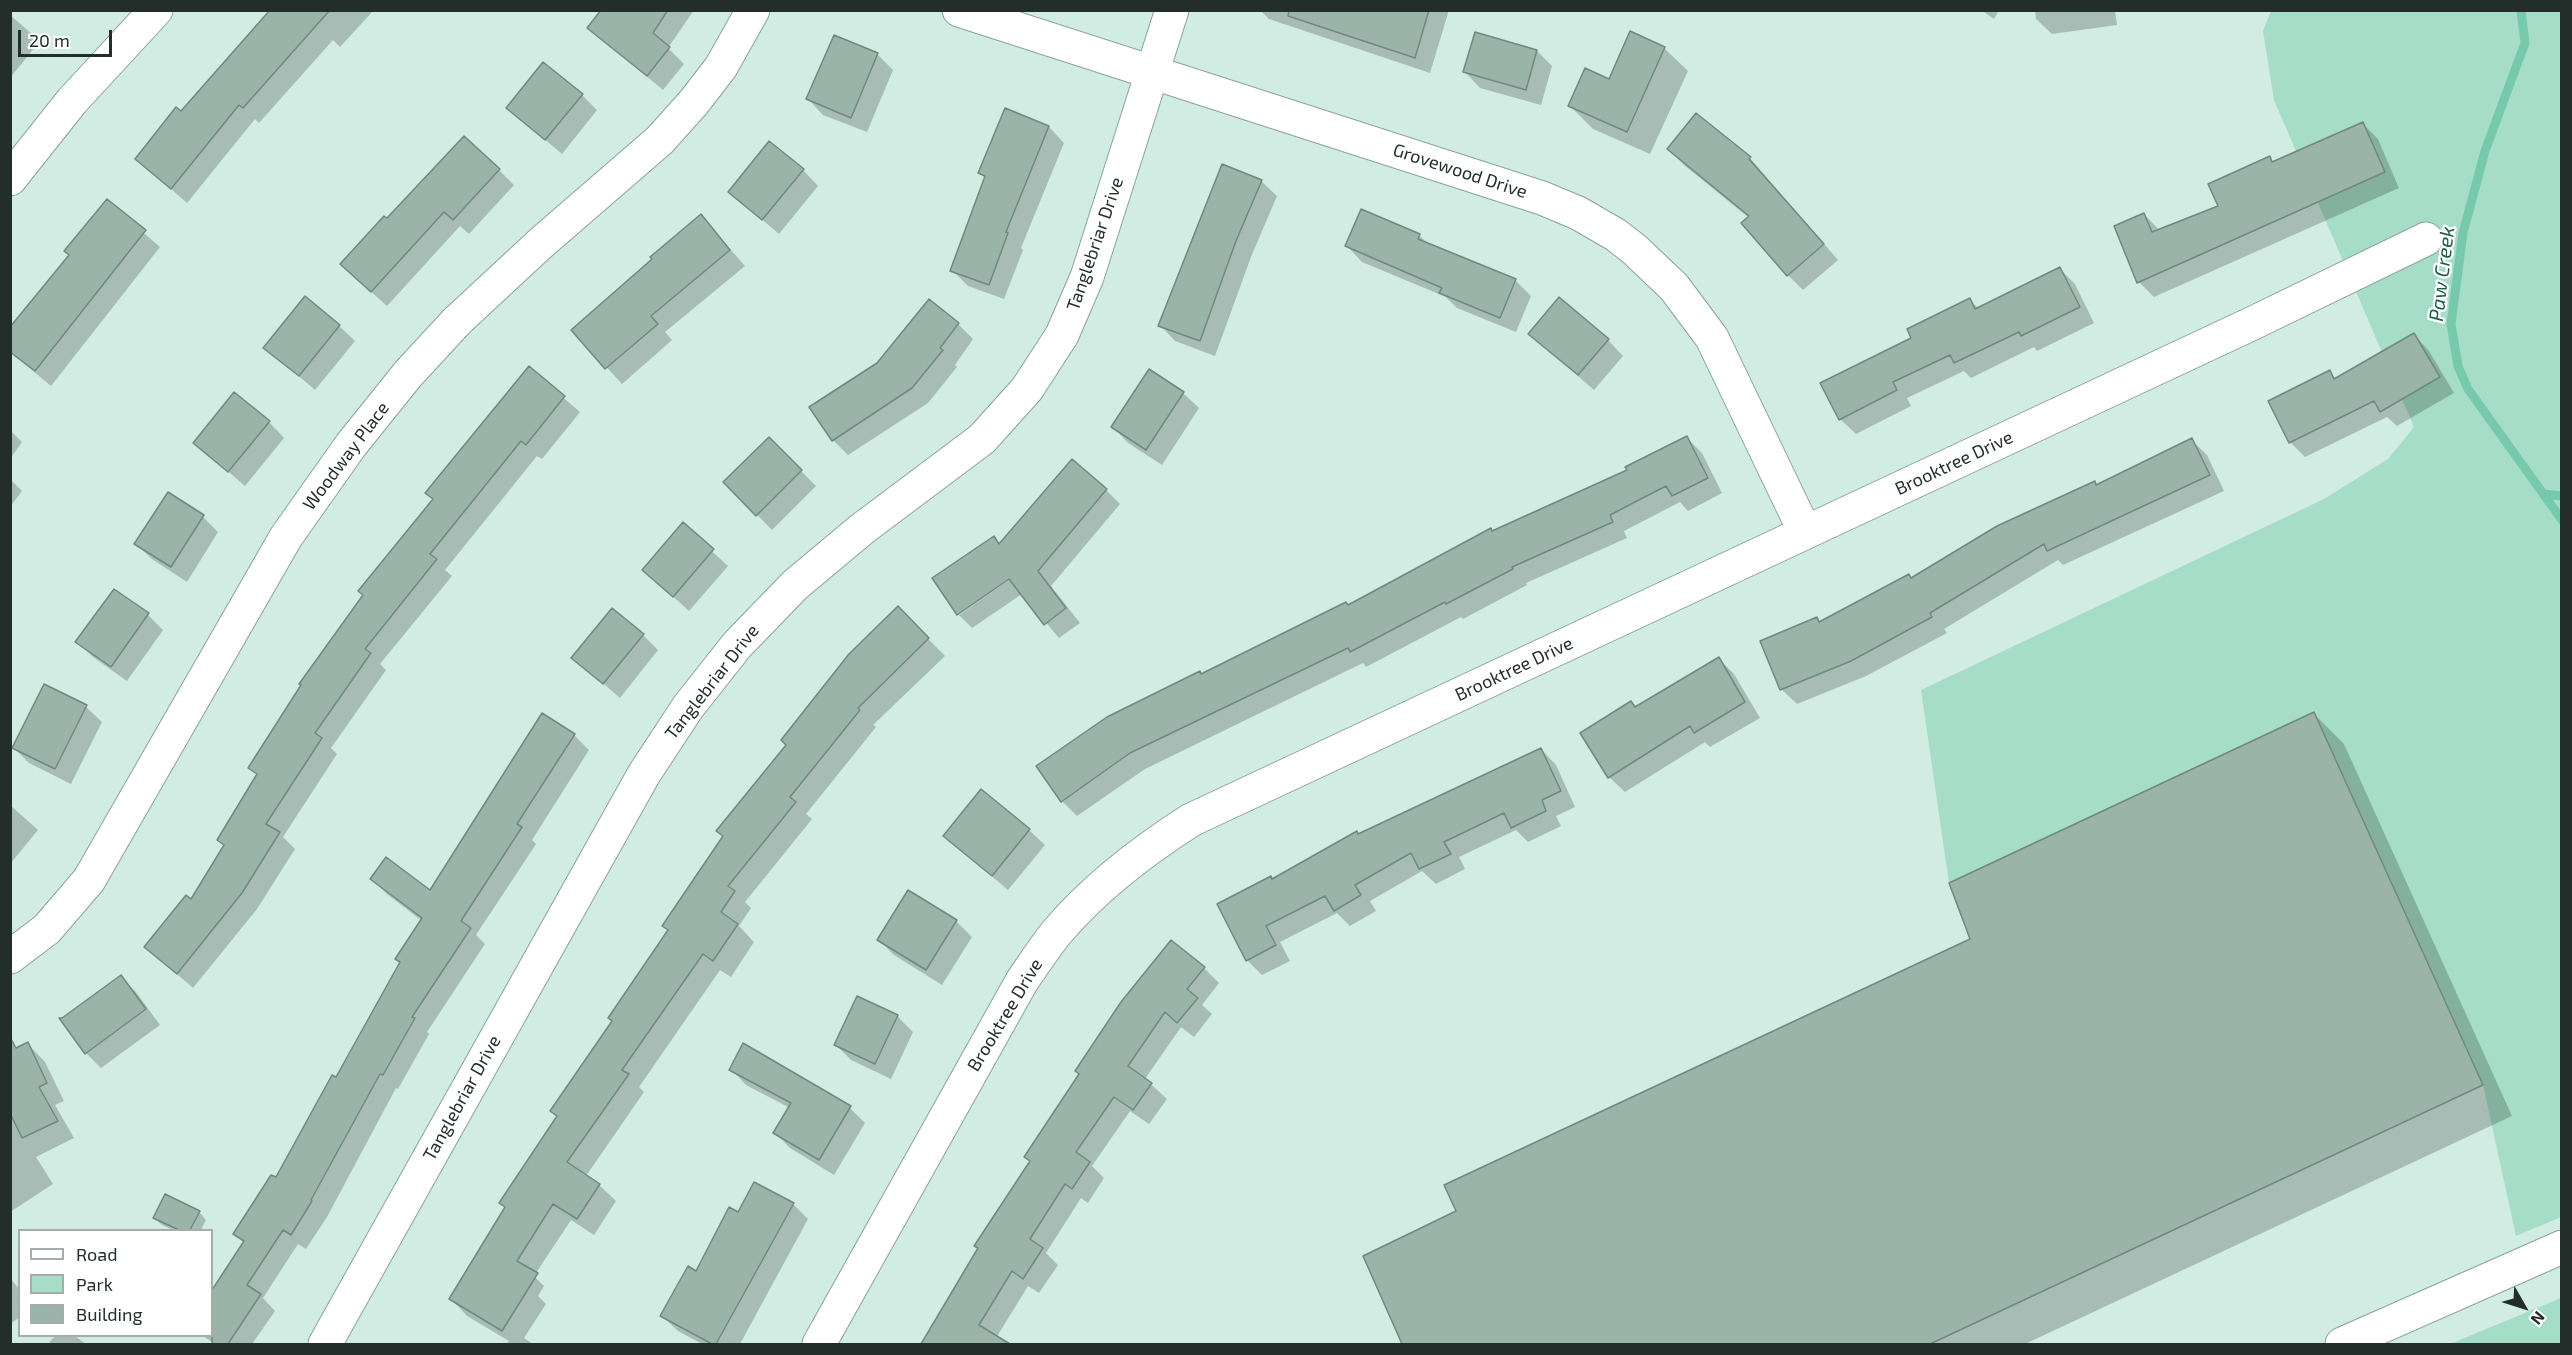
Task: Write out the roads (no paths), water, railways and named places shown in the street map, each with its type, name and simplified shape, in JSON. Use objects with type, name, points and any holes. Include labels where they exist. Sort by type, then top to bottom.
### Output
[{"type":"street","points":[[10,179],[72,101],[156,10]]},
{"type":"street","name":"Woodway Place","points":[[10,957],[47,929],[89,880],[286,537],[351,445],[408,374],[457,321],[541,243],[660,140],[721,67],[753,10]]},
{"type":"street","name":"Grovewood Drive","points":[[958,10],[1542,198],[1578,213],[1616,235],[1674,287],[1712,338],[1805,532]]},
{"type":"street","name":"Tanglebriar Drive","points":[[325,1344],[644,774],[688,707],[737,645],[795,585],[862,529],[982,439],[1028,389],[1062,335],[1087,277],[1172,10]]},
{"type":"street","name":"Brooktree Drive","points":[[819,1344],[1022,981],[1057,933],[1097,889],[1152,845],[1191,820],[2251,324],[2426,239]]},
{"type":"street","points":[[2342,1344],[2562,1247]]},
{"type":"waterway","name":"Paw Creek","points":[[2521,10],[2525,43],[2485,151],[2463,233],[2451,324],[2458,366],[2468,389],[2562,520]]},
{"type":"waterway","points":[[2544,494],[2562,496]]}]
